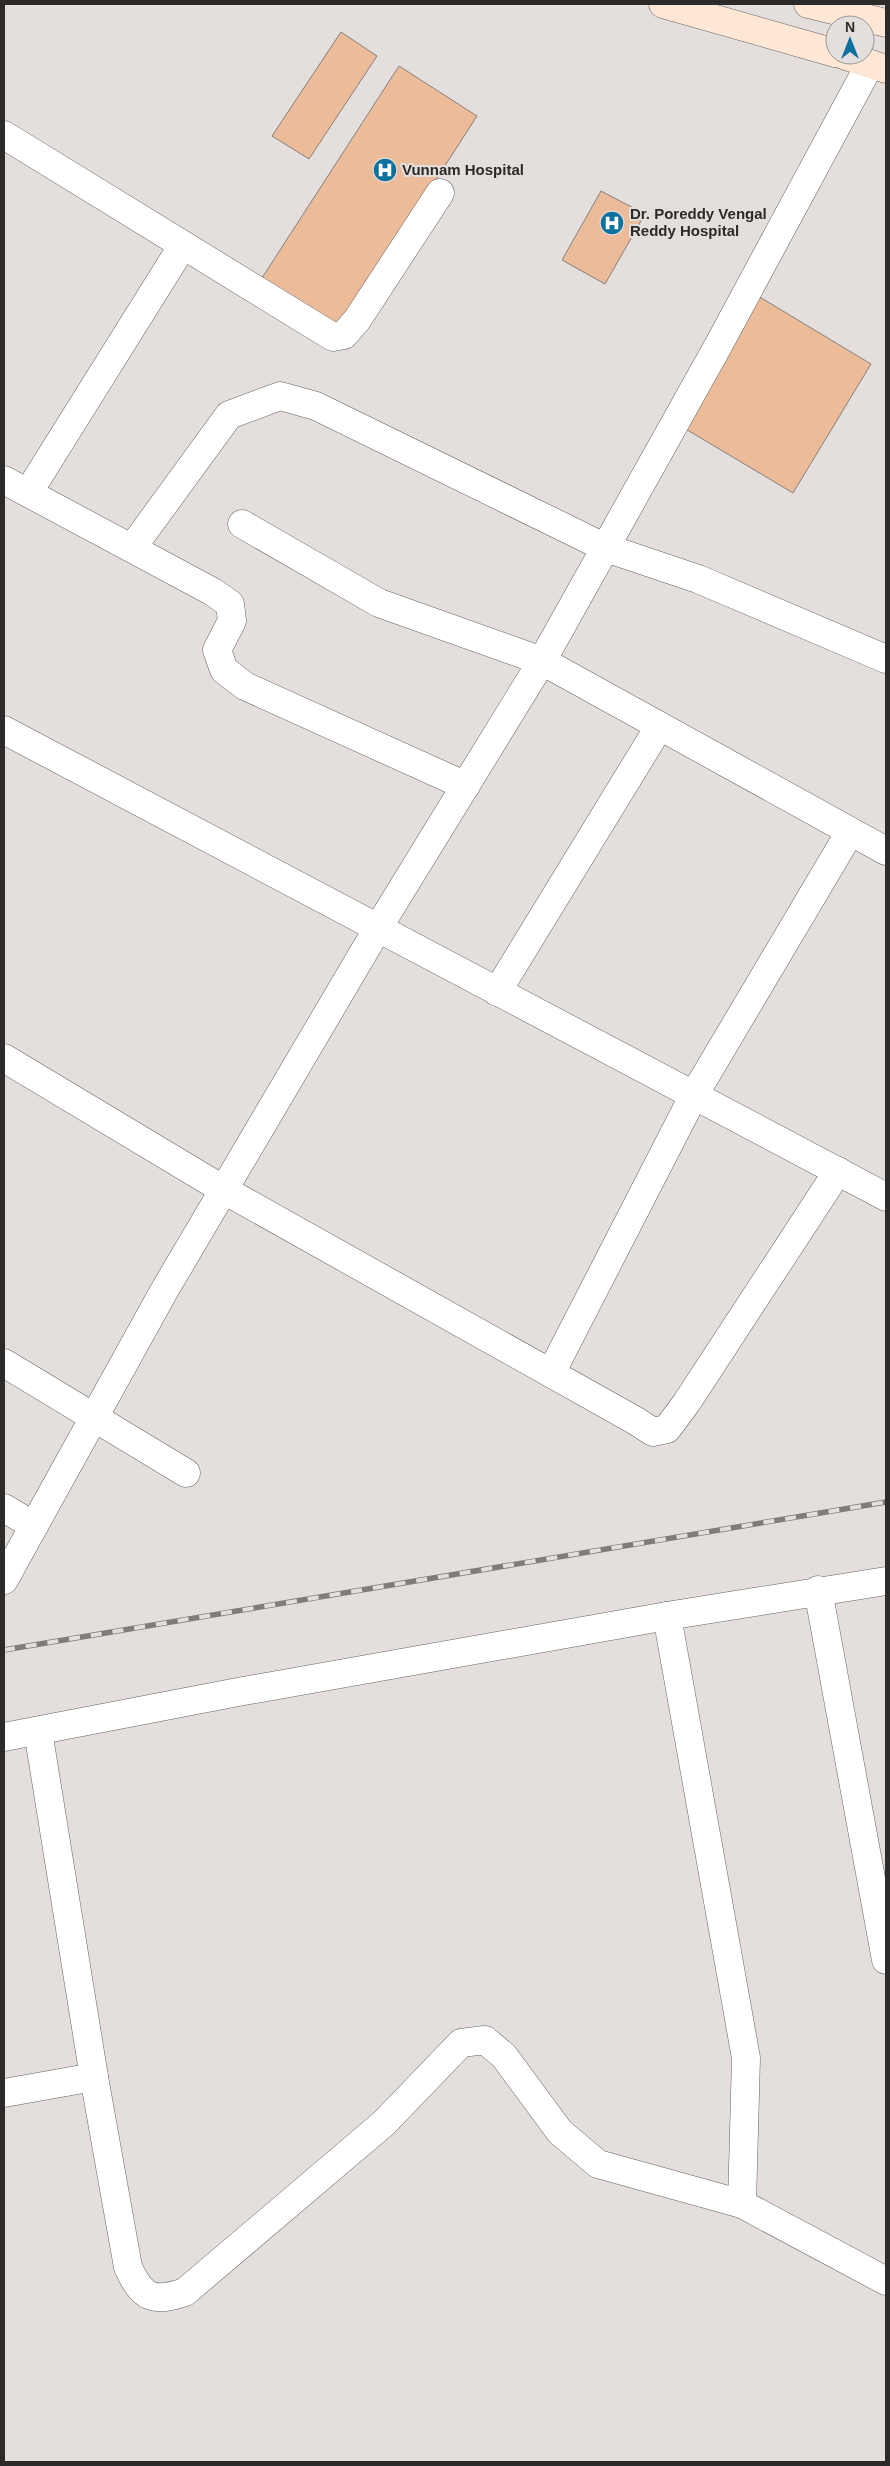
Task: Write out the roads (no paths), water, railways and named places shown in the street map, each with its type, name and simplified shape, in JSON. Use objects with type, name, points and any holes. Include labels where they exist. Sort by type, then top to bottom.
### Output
[{"type":"main road","points":[[663,4],[825,49]]},
{"type":"main road","points":[[808,4],[886,23]]},
{"type":"street","points":[[4,1580],[93,1419],[224,1190],[378,928],[542,662],[878,66]]},
{"type":"street","points":[[4,135],[333,337],[344,335],[357,320],[440,192]]},
{"type":"street","points":[[28,493],[183,245]]},
{"type":"street","points":[[132,548],[229,415],[280,396],[316,406],[606,548],[698,579],[886,659]]},
{"type":"street","points":[[4,480],[213,592],[230,604],[232,621],[217,650],[224,670],[245,686],[466,786]]},
{"type":"street","points":[[242,524],[379,604],[542,662],[886,851]]},
{"type":"street","points":[[497,992],[660,727]]},
{"type":"street","points":[[4,730],[886,1197]]},
{"type":"street","points":[[551,1373],[694,1095],[850,832]]},
{"type":"street","points":[[4,1058],[224,1190],[653,1432],[668,1429],[838,1171]]},
{"type":"street","points":[[4,1363],[93,1419],[186,1473]]},
{"type":"street","points":[[4,1508],[34,1526]]},
{"type":"street","points":[[4,1737],[238,1692],[818,1590],[886,1580]]},
{"type":"street","points":[[818,1590],[886,1960]]},
{"type":"street","points":[[668,1616],[746,2058],[742,2204]]},
{"type":"street","points":[[38,1731],[94,2077],[128,2267],[136,2285],[148,2295],[166,2299],[185,2292],[384,2123],[461,2043],[485,2040],[504,2056],[560,2132],[598,2164],[742,2204],[886,2281]]},
{"type":"street","points":[[4,2093],[94,2077]]},
{"type":"railway","points":[[4,1650],[886,1502]]},
{"type":"place","name":"Vunnam Hospital","points":[[385,170]]},
{"type":"place","name":"Dr. Poreddy Vengal Reddy Hospital","points":[[612,223]]}]
